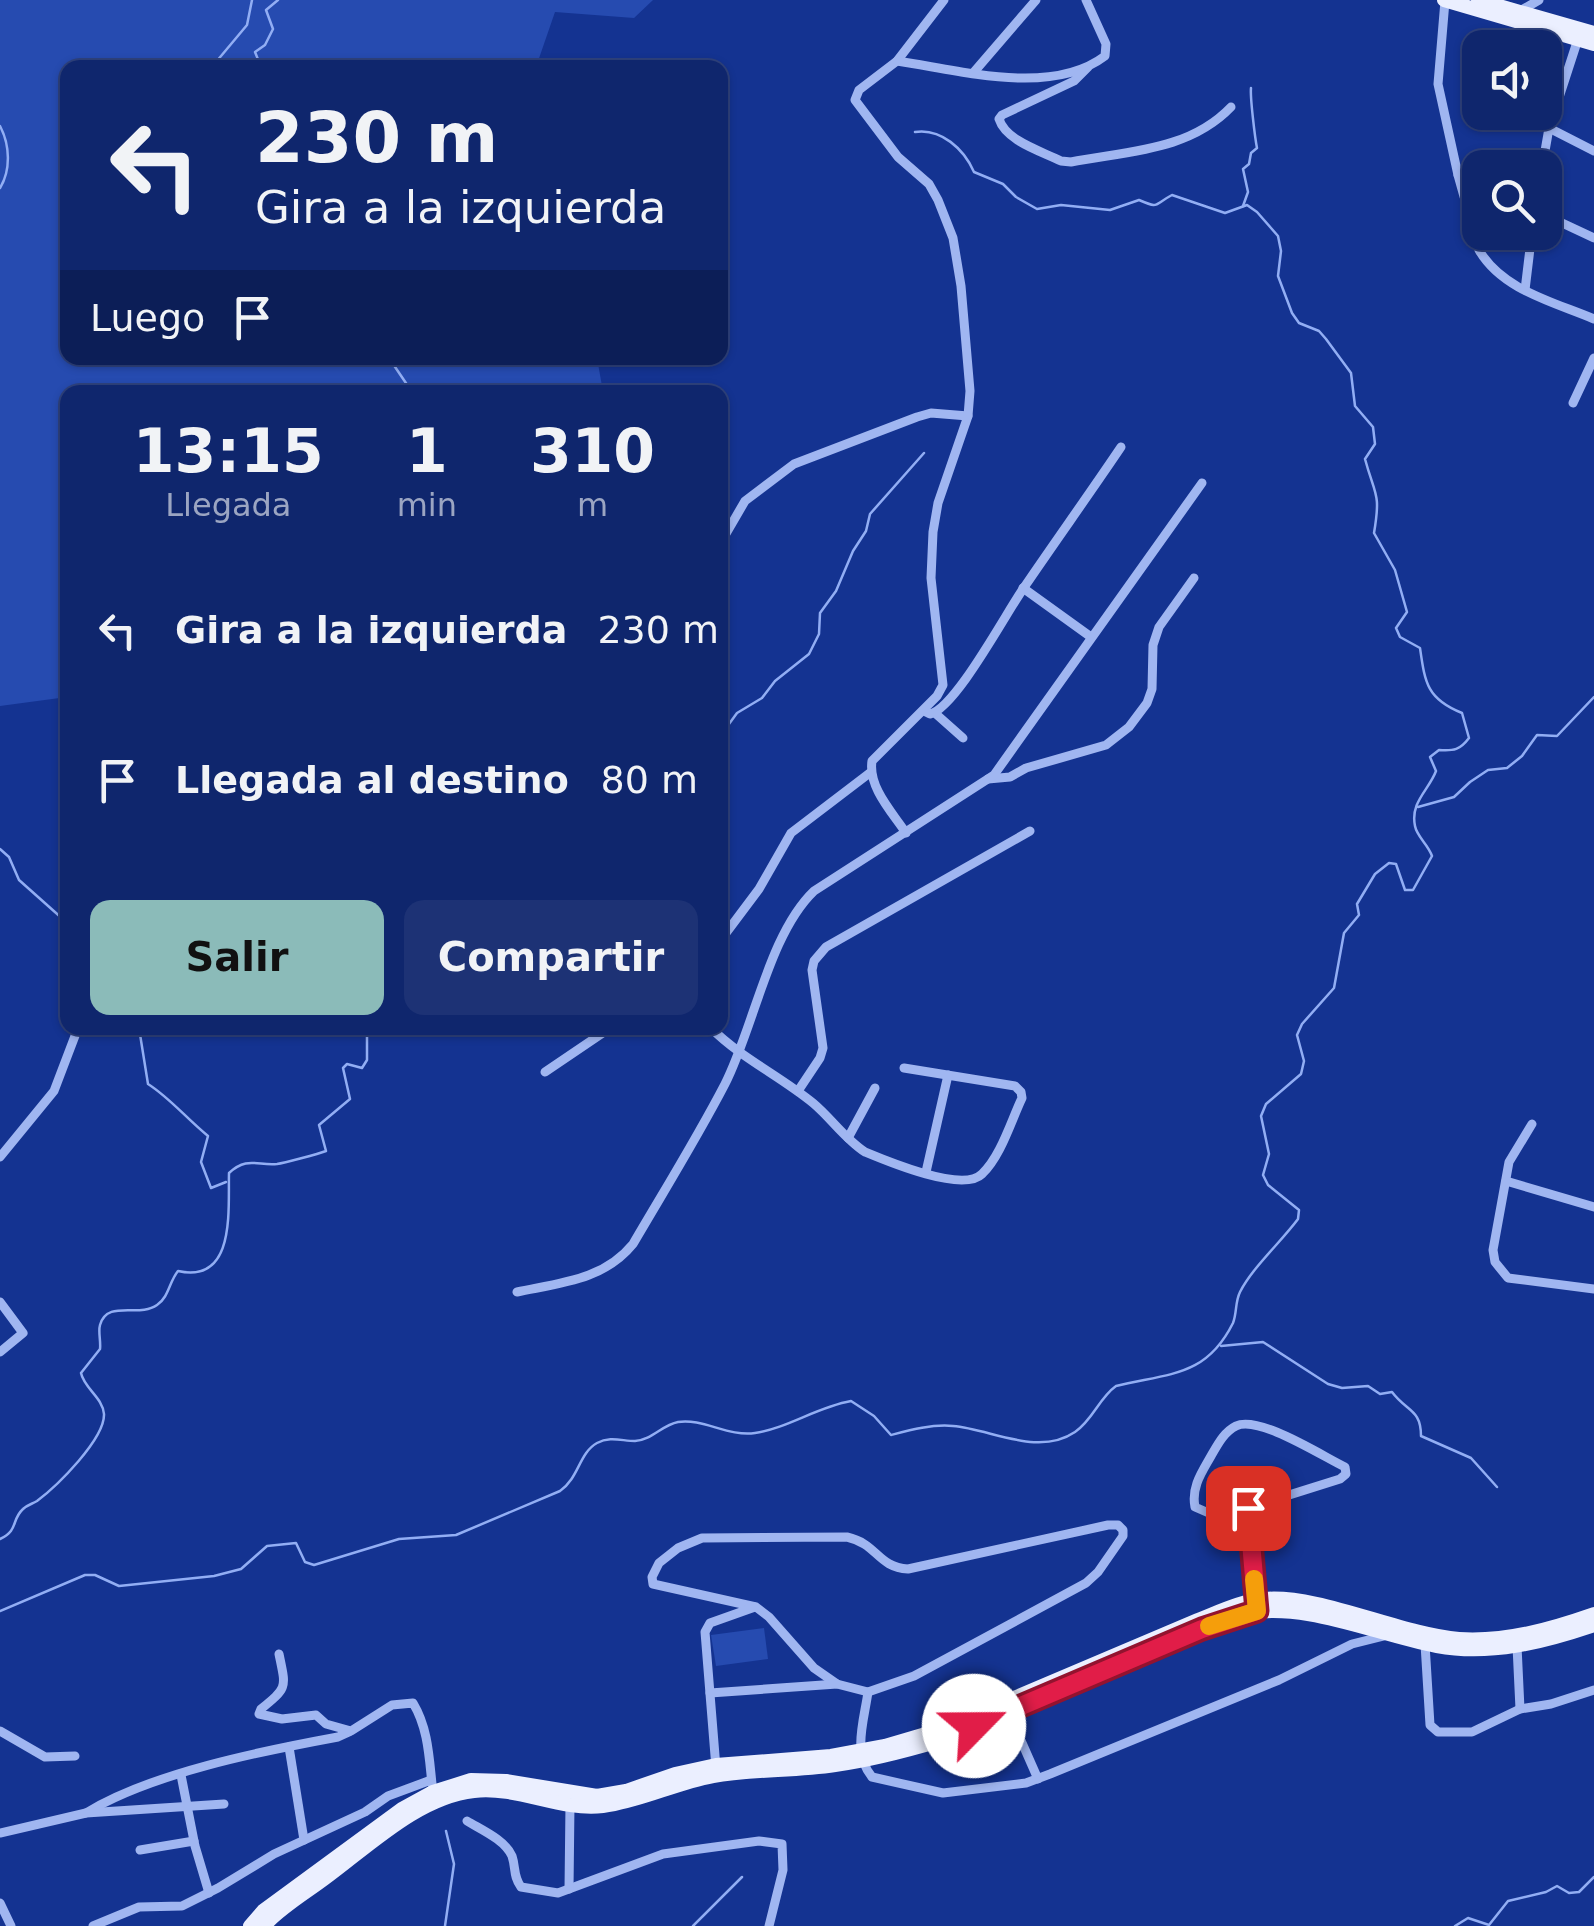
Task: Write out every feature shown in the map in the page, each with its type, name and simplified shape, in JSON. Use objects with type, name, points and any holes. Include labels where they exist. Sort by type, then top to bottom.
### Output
[{"type":"main road","points":[[1444,0],[1594,44]]},
{"type":"main road","points":[[1478,0],[1594,33]]},
{"type":"main road","points":[[861,1755],[936,1731],[1198,1620],[1256,1606],[1300,1602],[1460,1639],[1515,1636],[1594,1614]]},
{"type":"main road","points":[[250,1926],[263,1911],[432,1786],[506,1780],[598,1796],[626,1792],[675,1774],[861,1755],[939,1741],[1256,1606],[1458,1649],[1517,1646],[1594,1624]]},
{"type":"main road","points":[[264,1926],[407,1818],[437,1802],[472,1790],[505,1791],[598,1806],[628,1802],[716,1770]]},
{"type":"street","points":[[906,833],[876,787],[872,761],[924,711],[943,686],[931,578],[933,532],[938,503],[968,416],[970,391],[953,238],[929,184],[898,157],[855,100],[859,90],[897,61],[944,0]]},
{"type":"street","points":[[974,72],[1036,0]]},
{"type":"street","points":[[1086,0],[1106,44],[1105,56],[1074,81],[1002,115],[1001,127],[1010,135],[1061,161],[1071,162],[1176,144],[1210,125],[1231,107]]},
{"type":"street","points":[[1444,0],[1438,84],[1458,175],[1485,260],[1501,276],[1525,290],[1594,319]]},
{"type":"street","points":[[1519,12],[1539,0]]},
{"type":"street","points":[[1562,87],[1578,40]]},
{"type":"street","points":[[897,61],[1050,79],[1088,67]]},
{"type":"street","points":[[1552,130],[1594,151]]},
{"type":"street","points":[[1458,175],[1462,177]]},
{"type":"street","points":[[1562,223],[1594,238]]},
{"type":"street","points":[[1525,290],[1530,250]]},
{"type":"street","points":[[1573,403],[1594,358]]},
{"type":"street","points":[[728,530],[745,500],[794,464],[931,413],[968,416]]},
{"type":"street","points":[[936,714],[976,664],[1022,588],[1122,446]]},
{"type":"street","points":[[517,1292],[584,1278],[623,1257],[716,1099],[740,1051],[786,929],[800,904],[814,891],[988,779],[1004,764],[1202,483]]},
{"type":"street","points":[[988,779],[1010,777],[1026,768],[1106,745],[1130,727],[1152,689],[1153,645],[1159,627],[1194,578]]},
{"type":"street","points":[[1022,588],[1091,637]]},
{"type":"street","points":[[924,711],[936,714],[963,738]]},
{"type":"street","points":[[728,930],[791,834],[871,772]]},
{"type":"street","points":[[798,1092],[823,1048],[812,970],[826,947],[1030,831]]},
{"type":"street","points":[[0,1157],[54,1091],[75,1035]]},
{"type":"street","points":[[545,1072],[600,1035]]},
{"type":"street","points":[[720,1035],[798,1092],[865,1152],[956,1182],[980,1177],[990,1165],[1022,1092],[1014,1086],[904,1068]]},
{"type":"street","points":[[926,1172],[948,1075]]},
{"type":"street","points":[[848,1138],[875,1088]]},
{"type":"street","points":[[1532,1124],[1509,1162],[1493,1250],[1501,1272],[1508,1278],[1524,1281],[1594,1289]]},
{"type":"street","points":[[1506,1182],[1594,1207]]},
{"type":"street","points":[[0,1302],[23,1333],[0,1352]]},
{"type":"street","points":[[1246,1422],[1263,1426],[1344,1467],[1346,1474],[1340,1480],[1248,1508],[1212,1514],[1194,1507],[1199,1477],[1233,1427],[1246,1422]]},
{"type":"street","points":[[1248,1508],[1256,1606]]},
{"type":"street","points":[[710,1693],[837,1684],[868,1692],[914,1676],[1073,1591],[1098,1572],[1124,1536],[1124,1530],[1108,1525],[908,1569],[886,1564],[864,1540],[847,1537],[702,1538],[678,1548],[659,1563],[653,1584],[756,1607],[814,1668],[837,1684]]},
{"type":"street","points":[[716,1770],[705,1632],[710,1623],[756,1607]]},
{"type":"street","points":[[868,1692],[861,1755],[872,1777],[943,1793],[1038,1778],[1280,1680],[1352,1644],[1389,1635]]},
{"type":"street","points":[[1425,1644],[1430,1726],[1438,1732],[1472,1732],[1520,1709],[1594,1690]]},
{"type":"street","points":[[1517,1646],[1520,1709]]},
{"type":"street","points":[[279,1654],[285,1686],[282,1693],[260,1708],[260,1714],[282,1719],[316,1715],[326,1724],[350,1731]]},
{"type":"street","points":[[86,1812],[115,1795],[181,1774],[338,1737],[360,1728],[392,1705],[413,1702],[424,1730],[432,1786],[388,1796],[365,1812],[304,1840],[209,1893],[167,1908],[138,1907],[93,1926]]},
{"type":"street","points":[[1008,1712],[1038,1778]]},
{"type":"street","points":[[0,1731],[45,1757],[76,1756]]},
{"type":"street","points":[[289,1747],[304,1840]]},
{"type":"street","points":[[181,1774],[209,1893]]},
{"type":"street","points":[[0,1833],[86,1812],[224,1804]]},
{"type":"street","points":[[570,1804],[570,1890]]},
{"type":"street","points":[[467,1821],[502,1844],[512,1856],[515,1879],[521,1887],[558,1893],[662,1854],[759,1841],[782,1844],[783,1870],[769,1926]]},
{"type":"street","points":[[140,1850],[194,1840]]},
{"type":"street","points":[[0,1903],[11,1926]]},
{"type":"shaded area","points":[[0,0],[653,0],[634,18],[555,12],[538,60],[60,60],[60,365],[598,365],[602,385],[60,385],[60,698],[0,706]]},
{"type":"shaded area","points":[[764,1628],[768,1659],[716,1666],[711,1635]]},
{"type":"waterway","points":[[218,60],[247,25],[252,0]]},
{"type":"waterway","points":[[258,60],[255,52],[265,45],[273,29],[266,10],[278,0]]},
{"type":"waterway","points":[[1243,206],[1248,192],[1243,169],[1257,148],[1251,88]]},
{"type":"waterway","points":[[0,126],[8,157],[0,188]]},
{"type":"waterway","points":[[0,1611],[85,1575],[95,1575],[119,1586],[214,1576],[241,1569],[267,1546],[296,1543],[305,1562],[314,1565],[399,1539],[456,1535],[560,1491],[597,1443],[611,1439],[641,1440],[678,1422],[755,1433],[851,1401],[874,1416],[891,1435],[945,1426],[1030,1442],[1061,1439],[1081,1427],[1116,1386],[1185,1370],[1211,1354],[1233,1323],[1245,1283],[1298,1219],[1299,1210],[1268,1185],[1263,1175],[1269,1154],[1261,1116],[1266,1104],[1301,1074],[1304,1061],[1297,1035],[1334,988],[1344,933],[1359,915],[1357,904],[1375,874],[1389,863],[1396,864],[1405,890],[1413,890],[1432,856],[1416,830],[1414,818],[1436,771],[1430,757],[1439,750],[1460,747],[1469,738],[1462,713],[1441,702],[1430,688],[1420,648],[1400,637],[1396,628],[1407,612],[1395,570],[1374,533],[1377,501],[1365,459],[1375,444],[1373,427],[1355,406],[1351,373],[1319,331],[1299,323],[1292,313],[1278,276],[1278,236],[1247,205],[1225,213],[1172,195],[1156,205],[1139,200],[1110,210],[1061,205],[1037,209],[1003,184],[974,172],[950,142],[934,133],[915,132]]},
{"type":"waterway","points":[[394,365],[407,385]]},
{"type":"waterway","points":[[728,724],[809,654],[819,634],[820,613],[836,591],[866,531],[870,514],[924,453]]},
{"type":"waterway","points":[[1418,807],[1454,797],[1488,770],[1507,768],[1522,756],[1537,735],[1557,736],[1594,697]]},
{"type":"waterway","points":[[0,849],[9,857],[19,880],[60,917]]},
{"type":"waterway","points":[[140,1035],[148,1084],[208,1136],[201,1162],[211,1188],[226,1182]]},
{"type":"waterway","points":[[0,1539],[10,1532],[23,1509],[67,1473],[97,1436],[103,1408],[81,1373],[100,1349],[99,1328],[104,1317],[116,1311],[150,1309],[164,1298],[178,1271],[197,1272],[210,1266],[225,1241],[229,1173],[235,1168],[247,1163],[277,1164],[326,1151],[319,1125],[350,1099],[343,1068],[347,1064],[362,1068],[367,1060],[367,1035]]},
{"type":"waterway","points":[[1221,1346],[1263,1342],[1328,1384],[1342,1388],[1368,1386],[1380,1394],[1392,1392],[1416,1415],[1421,1436],[1471,1458],[1497,1487]]},
{"type":"waterway","points":[[445,1926],[454,1864],[446,1831]]},
{"type":"waterway","points":[[693,1926],[742,1877]]},
{"type":"waterway","points":[[1455,1926],[1468,1918],[1489,1925],[1508,1901],[1557,1886],[1569,1893],[1579,1892],[1594,1877]]},
{"type":"slow traffic","points":[[1209,1626],[1257,1611],[1254,1579]]},
{"type":"route","points":[[974,1726],[1202,1629],[1257,1611],[1248,1508]]}]
